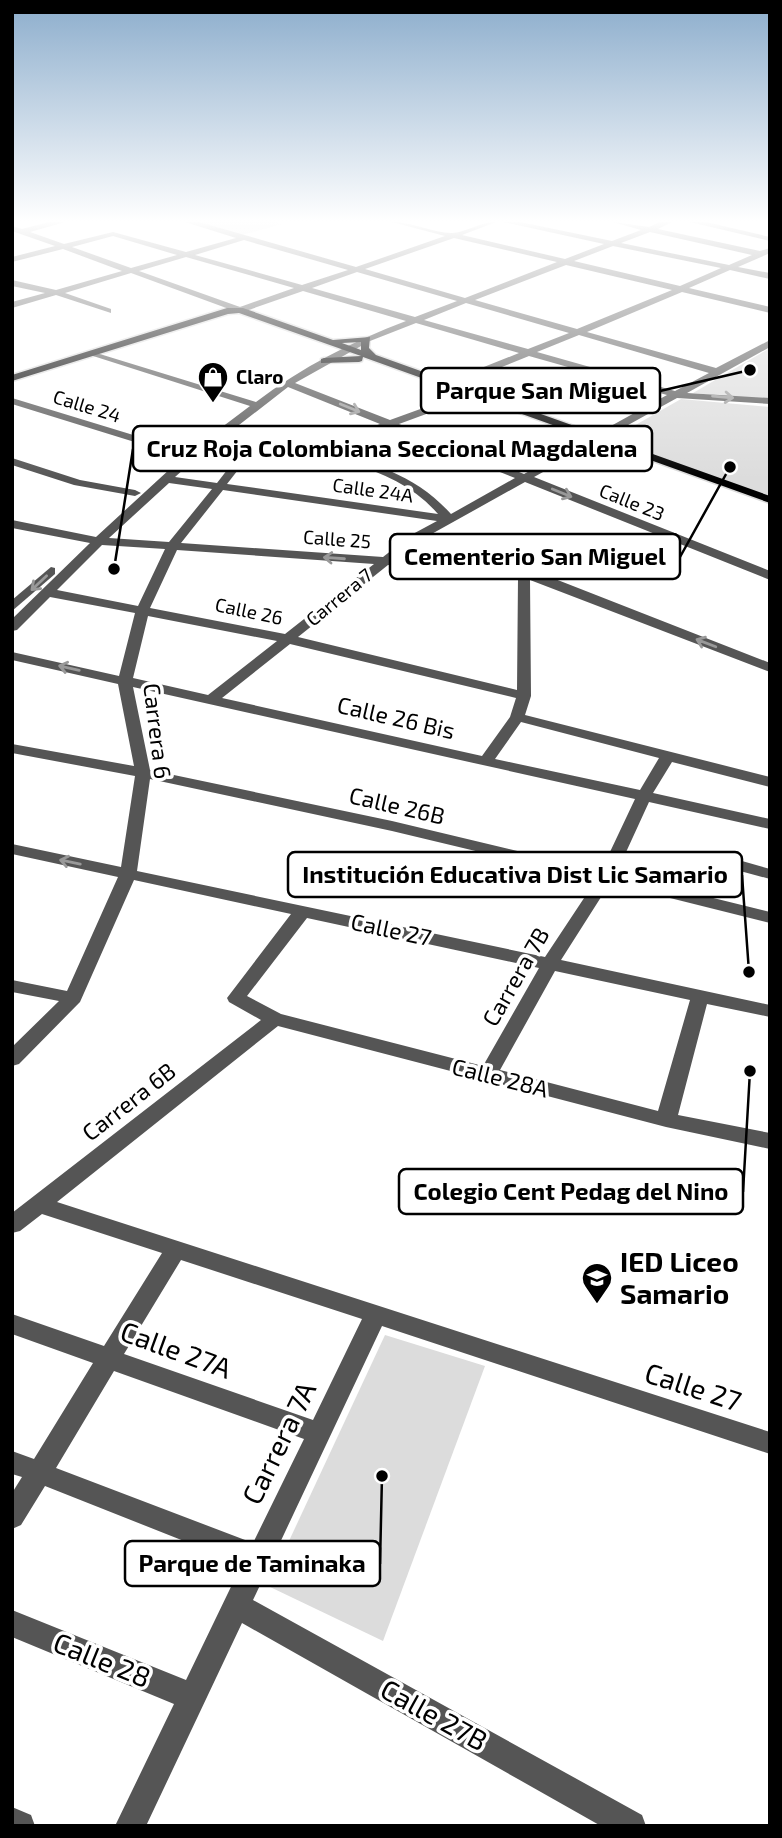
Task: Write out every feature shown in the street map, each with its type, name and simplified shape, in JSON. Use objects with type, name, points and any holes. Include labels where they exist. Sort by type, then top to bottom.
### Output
[{"type":"main road","points":[[234,312],[310,342],[372,357],[770,508]]},
{"type":"main road","points":[[12,378],[234,312],[323,340],[359,359],[463,397],[770,500]]},
{"type":"main road","points":[[323,340],[367,339],[364,348],[372,357]]},
{"type":"main road","points":[[310,342],[318,352],[319,360],[359,359]]},
{"type":"main road","points":[[12,384],[97,354]]},
{"type":"street","points":[[99,308],[108,311]]},
{"type":"street","points":[[222,308],[234,312],[246,308]]},
{"type":"street","points":[[367,308],[677,394],[770,401]]},
{"type":"street","points":[[12,627],[242,401],[339,349],[447,308]]},
{"type":"street","points":[[488,308],[718,372]]},
{"type":"street","points":[[447,385],[636,308]]},
{"type":"street","name":"Carrera 7","points":[[211,700],[415,538],[770,343]]},
{"type":"street","points":[[97,354],[256,405]]},
{"type":"street","points":[[14,605],[135,493],[319,360]]},
{"type":"street","name":"Calle 23","points":[[287,383],[770,576]]},
{"type":"street","points":[[310,453],[463,397]]},
{"type":"street","name":"Calle 24","points":[[12,401],[190,453],[250,448],[310,453],[357,463],[397,478],[429,497],[449,519]]},
{"type":"street","name":"Carrera 6","points":[[12,1059],[73,998],[128,874],[143,771],[125,681],[143,609],[172,547],[250,448]]},
{"type":"street","points":[[12,461],[78,483],[135,493]]},
{"type":"street","name":"Calle 24A","points":[[166,478],[449,519]]},
{"type":"street","name":"Calle 25","points":[[12,524],[84,540],[383,561],[524,575],[545,580],[770,668]]},
{"type":"street","points":[[486,761],[517,717],[524,696],[524,575]]},
{"type":"street","name":"Calle 26","points":[[46,592],[288,639],[524,696]]},
{"type":"street","name":"Calle 26 Bis","points":[[12,656],[770,824]]},
{"type":"street","points":[[517,717],[770,782]]},
{"type":"street","name":"Calle 26B","points":[[12,748],[143,771],[606,877],[770,918]]},
{"type":"street","name":"Carrera 7B","points":[[488,1075],[550,964],[606,877],[644,796],[667,756]]},
{"type":"street","name":"Calle 27","points":[[12,849],[770,1011]]},
{"type":"street","points":[[735,864],[770,874]]},
{"type":"street","name":"Calle 28A","points":[[303,911],[236,998],[275,1019],[666,1120],[770,1141]]},
{"type":"street","points":[[12,986],[73,998]]},
{"type":"street","points":[[666,1120],[700,996]]},
{"type":"street","name":"Carrera 6B","points":[[12,1224],[275,1019]]},
{"type":"street","name":"Calle 27","points":[[38,1204],[770,1443]]},
{"type":"street","points":[[12,1517],[176,1249]]},
{"type":"street","name":"Carrera 7A","points":[[130,1826],[376,1315]]},
{"type":"street","name":"Calle 27A","points":[[12,1324],[319,1433]]},
{"type":"street","points":[[12,1462],[259,1558]]},
{"type":"street","name":"Calle 27B","points":[[236,1605],[631,1826]]},
{"type":"street","name":"Calle 28","points":[[12,1623],[192,1697]]},
{"type":"street","points":[[12,1822],[20,1826]]},
{"type":"shaded area","points":[[770,348],[770,400],[693,393]]},
{"type":"shaded area","points":[[681,399],[770,407],[770,495],[611,439]]},
{"type":"shaded area","points":[[385,1335],[485,1366],[383,1641],[268,1586]]},
{"type":"place","name":"Parque San Miguel","points":[[750,370]]},
{"type":"place","name":"Claro","points":[[213,404]]},
{"type":"place","name":"Cementerio San Miguel","points":[[730,467]]},
{"type":"place","name":"Cruz Roja Colombiana Seccional Magdalena","points":[[114,569]]},
{"type":"place","name":"Institución Educativa Dist Lic Samario","points":[[749,972]]},
{"type":"place","name":"Colegio Cent Pedag del Nino","points":[[750,1071]]},
{"type":"place","name":"IED Liceo Samario","points":[[597,1305]]},
{"type":"place","name":"Parque de Taminaka","points":[[382,1476]]}]
